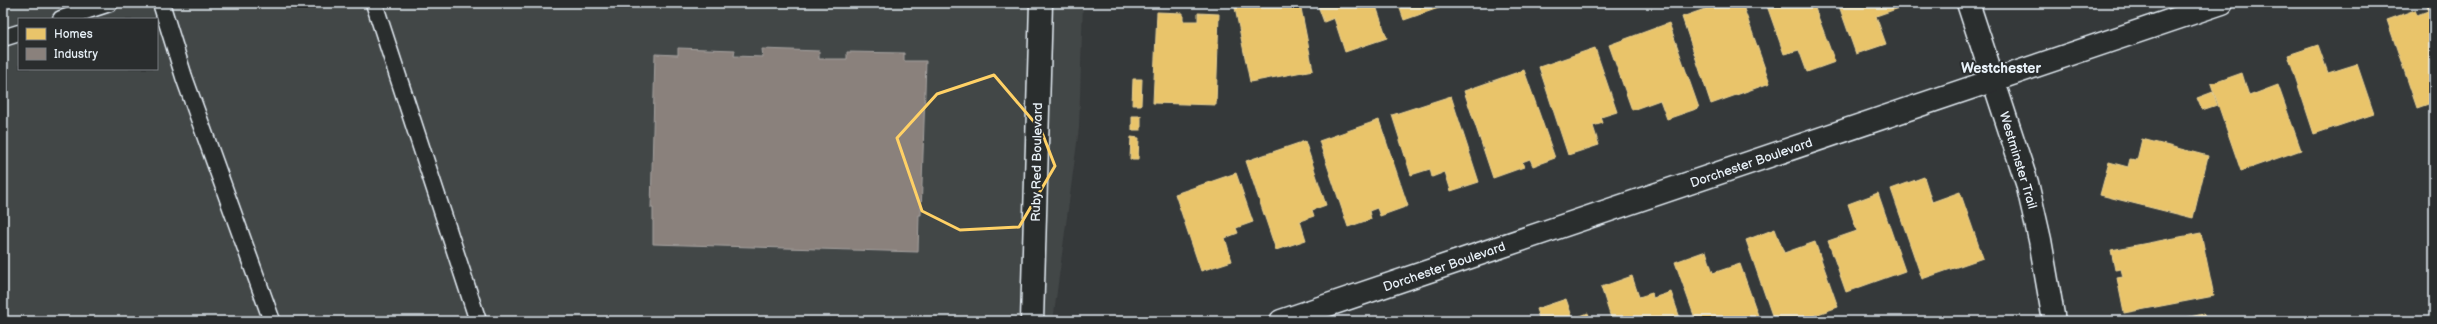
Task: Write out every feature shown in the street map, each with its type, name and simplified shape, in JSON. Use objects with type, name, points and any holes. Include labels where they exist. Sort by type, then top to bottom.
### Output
[{"type":"street","name":"Ruby Red Boulevard","points":[[1032,321],[1041,3]]},
{"type":"street","name":"Westminster Trail","points":[[1968,3],[2010,127],[2035,211],[2054,321]]},
{"type":"street","name":"Dorchester Boulevard","points":[[1285,320],[2222,3]]},
{"type":"lane","points":[[64,18],[110,3]]},
{"type":"lane","points":[[161,3],[184,77],[272,321]]},
{"type":"lane","points":[[374,3],[478,321]]},
{"type":"lane","points":[[3,38],[18,32]]},
{"type":"highlighted area","points":[[994,75],[1041,130],[1055,166],[1019,227],[960,230],[922,211],[897,138],[937,94]]},
{"type":"shaded area","points":[[3,3],[1083,3],[1079,128],[1053,321],[3,321]]},
{"type":"building: Homes","points":[[1234,3],[1300,3],[1313,70],[1250,82]]},
{"type":"building: Homes","points":[[1317,3],[1375,3],[1387,38],[1345,52],[1334,18],[1324,22]]},
{"type":"building: Homes","points":[[1398,3],[1453,3],[1404,20]]},
{"type":"building: Homes","points":[[1722,3],[1742,3],[1770,83],[1711,104],[1682,17]]},
{"type":"building: Homes","points":[[1766,3],[1813,3],[1835,62],[1807,72],[1799,50],[1784,54]]},
{"type":"building: Homes","points":[[1838,3],[1904,3],[1905,6],[1876,16],[1886,44],[1856,54]]},
{"type":"building: Homes","points":[[2434,3],[2434,102],[2417,108],[2387,20],[2415,10],[2417,15],[2428,11],[2426,6]]},
{"type":"building: Homes","points":[[1157,12],[1183,13],[1183,21],[1198,21],[1198,13],[1219,14],[1216,105],[1153,103]]},
{"type":"building: Homes","points":[[1669,23],[1699,108],[1667,119],[1660,100],[1632,110],[1609,45]]},
{"type":"building: Homes","points":[[2318,45],[2328,73],[2357,64],[2374,114],[2314,134],[2288,55]]},
{"type":"building: Homes","points":[[1595,48],[1617,112],[1601,117],[1603,123],[1593,126],[1599,145],[1568,155],[1539,67]]},
{"type":"building: Homes","points":[[1524,70],[1555,158],[1533,166],[1530,159],[1522,162],[1524,167],[1493,178],[1464,91]]},
{"type":"building: Homes","points":[[2242,73],[2249,96],[2278,85],[2301,150],[2241,171],[2211,84]]},
{"type":"building: Homes","points":[[1133,79],[1142,79],[1141,105],[1132,105]]},
{"type":"building: Homes","points":[[2213,92],[2217,105],[2202,110],[2197,98]]},
{"type":"building: Homes","points":[[1451,96],[1479,182],[1451,191],[1445,172],[1432,177],[1430,169],[1411,175],[1392,115]]},
{"type":"building: Homes","points":[[1132,116],[1141,116],[1141,130],[1132,130]]},
{"type":"building: Homes","points":[[1379,120],[1408,206],[1380,216],[1377,208],[1369,211],[1371,219],[1348,227],[1319,141]]},
{"type":"building: Homes","points":[[1131,137],[1139,138],[1138,159],[1130,159]]},
{"type":"building: Homes","points":[[2142,139],[2208,156],[2193,218],[2100,195],[2109,162],[2128,167],[2130,159],[2137,160]]},
{"type":"building: Homes","points":[[1305,141],[1326,205],[1312,210],[1314,216],[1300,221],[1306,240],[1276,250],[1246,161]]},
{"type":"building: Homes","points":[[1236,173],[1253,222],[1236,228],[1238,233],[1225,238],[1232,261],[1201,271],[1175,194]]},
{"type":"building: Homes","points":[[1924,177],[1932,202],[1960,192],[1983,258],[1922,279],[1891,189]]},
{"type":"building: Homes","points":[[1878,193],[1905,271],[1846,292],[1828,241],[1857,231],[1848,204]]},
{"type":"building: Homes","points":[[1775,229],[1784,253],[1815,242],[1838,307],[1798,321],[1774,321],[1746,240]]},
{"type":"building: Homes","points":[[2201,233],[2214,296],[2124,313],[2117,278],[2123,277],[2121,269],[2115,270],[2111,250]]},
{"type":"building: Homes","points":[[1706,251],[1713,273],[1740,264],[1760,321],[1696,321],[1675,262]]},
{"type":"building: Homes","points":[[1632,276],[1639,297],[1652,293],[1653,298],[1671,292],[1681,321],[1612,321],[1601,287]]},
{"type":"building: Homes","points":[[1566,299],[1573,319],[1588,313],[1591,321],[1540,321],[1536,309]]},
{"type":"building: Homes","points":[[2204,314],[2205,321],[2170,321]]},
{"type":"building: Industry","points":[[678,48],[735,50],[734,56],[763,57],[762,49],[819,51],[819,59],[847,59],[847,52],[904,53],[904,61],[926,61],[921,215],[919,215],[918,252],[653,244],[653,208],[651,208],[655,54],[678,55]]},
{"type":"district","name":"Westchester","points":[[2001,68]]}]
